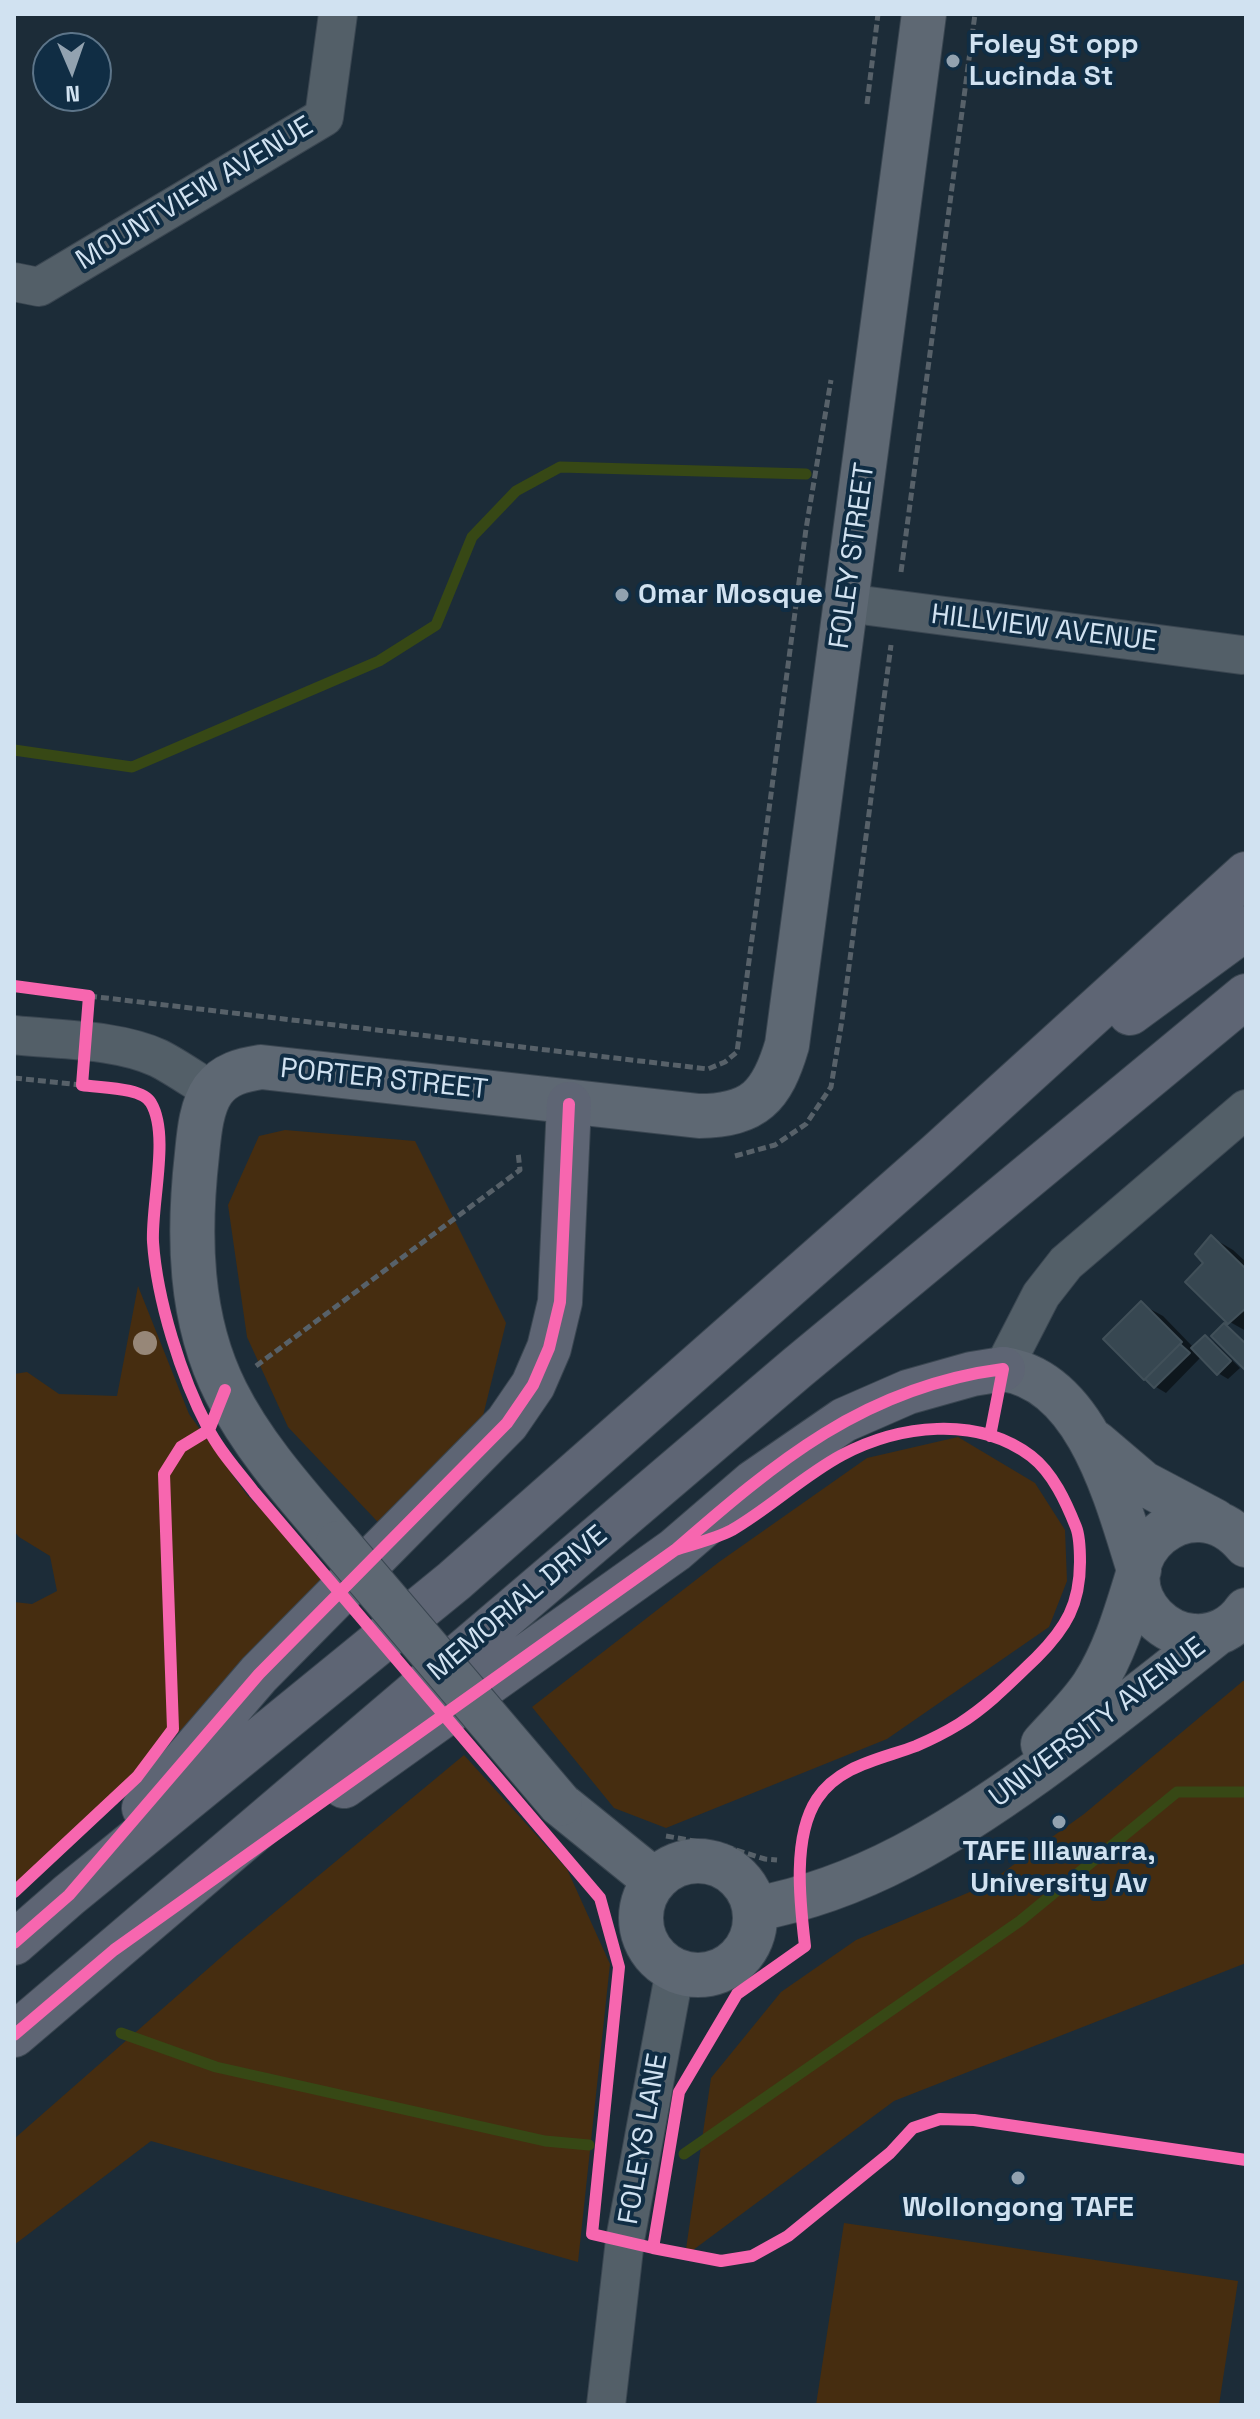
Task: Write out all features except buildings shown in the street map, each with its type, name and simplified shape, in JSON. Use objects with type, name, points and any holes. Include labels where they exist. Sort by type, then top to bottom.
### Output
[{"type":"highway","points":[[938,1154],[1246,874]]},
{"type":"highway","points":[[938,1154],[1246,928]]},
{"type":"highway","name":"MEMORIAL DRIVE","points":[[14,2035],[537,1587],[1246,996]]},
{"type":"highway","points":[[69,1895],[259,1674],[507,1423],[533,1385],[549,1348],[560,1302],[569,1104]]},
{"type":"highway","name":"MEMORIAL DRIVE","points":[[14,1943],[454,1581],[938,1154]]},
{"type":"highway","points":[[114,1950],[675,1550],[754,1482],[844,1420],[908,1392],[972,1374],[1003,1369]]},
{"type":"main road","name":"FOLEY STREET","points":[[766,1094],[779,1072],[787,1045],[924,14]]},
{"type":"main road","name":"PORTER STREET","points":[[212,1091],[225,1077],[241,1071],[282,1067],[569,1104],[720,1116],[738,1112],[766,1094]]},
{"type":"main road","points":[[212,1091],[198,1142],[192,1239],[194,1279],[202,1322],[225,1390],[241,1421],[338,1543],[560,1804],[654,1880]]},
{"type":"main road","points":[[1003,1369],[1030,1376],[1041,1383],[1067,1408],[1086,1433],[1143,1483],[1235,1535]]},
{"type":"main road","points":[[1086,1433],[1106,1474],[1139,1572],[1145,1605],[1166,1628],[1196,1637],[1234,1626]]},
{"type":"main road","name":"UNIVERSITY AVENUE","points":[[979,1813],[1091,1689],[1114,1644],[1149,1544],[1172,1524],[1203,1519],[1235,1535]]},
{"type":"main road","name":"UNIVERSITY AVENUE","points":[[755,1909],[800,1880],[902,1859],[979,1813],[1234,1626]]},
{"type":"main road","points":[[704,1861],[722,1866],[738,1876],[749,1891],[755,1909],[755,1926],[749,1943],[739,1957],[726,1968],[709,1974],[675,1970],[660,1961],[649,1947],[642,1930],[641,1913],[645,1896],[654,1880],[686,1862],[704,1861]]},
{"type":"street","name":"MOUNTVIEW AVENUE","points":[[14,282],[39,287],[324,117],[338,14]]},
{"type":"street","name":"HILLVIEW AVENUE","points":[[846,603],[1242,655]]},
{"type":"street","points":[[14,1035],[122,1046],[159,1059],[212,1091]]},
{"type":"street","points":[[1003,1369],[1041,1295],[1066,1263],[1246,1109]]},
{"type":"street","name":"FOLEYS LANE","points":[[606,2405],[625,2240],[675,1970]]},
{"type":"path","points":[[866,119],[878,14]]},
{"type":"path","points":[[74,994],[708,1069],[725,1062],[737,1052],[806,529],[833,367]]},
{"type":"path","points":[[82,1085],[89,996]]},
{"type":"path","points":[[14,1078],[97,1087]]},
{"type":"path","points":[[225,1390],[520,1170],[518,1152]]},
{"type":"path","points":[[662,1834],[723,1846],[765,1859],[800,1880]]},
{"type":"shaded area","points":[[285,1130],[415,1141],[506,1323],[478,1436],[391,1536],[288,1427],[247,1337],[228,1205],[259,1136]]},
{"type":"shaded area","points":[[138,1286],[189,1414],[247,1495],[332,1583],[14,1892],[14,1602],[32,1604],[57,1591],[50,1556],[14,1531],[14,1374],[27,1372],[59,1394],[117,1396]]},
{"type":"shaded area","points":[[958,1437],[1035,1483],[1065,1530],[1067,1581],[1049,1627],[887,1739],[666,1828],[614,1808],[532,1707],[719,1562],[867,1458]]},
{"type":"shaded area","points":[[1246,1681],[1246,1963],[894,2101],[685,2256],[711,2078],[781,1992],[856,1940],[984,1886],[1084,1814]]},
{"type":"shaded area","points":[[464,1755],[567,1869],[610,1964],[578,2262],[151,2141],[14,2245],[14,2139],[235,1945]]},
{"type":"shaded area","points":[[844,2223],[1238,2281],[1219,2405],[816,2405]]},
{"type":"waterway","points":[[14,750],[132,767],[379,661],[436,625],[472,537],[516,491],[560,467],[806,474]]},
{"type":"waterway","points":[[684,2154],[1020,1921],[1177,1792],[1246,1792]]},
{"type":"waterway","points":[[121,2033],[216,2067],[545,2141],[589,2145]]},
{"type":"cycle path","points":[[14,986],[89,996],[82,1085],[130,1091],[151,1103],[159,1133],[153,1226],[159,1288],[180,1362],[198,1408],[218,1445],[254,1492],[600,1898],[619,1967],[592,2234],[653,2248]]},
{"type":"cycle path","points":[[14,1943],[69,1895],[259,1674],[507,1423],[533,1385],[549,1348],[560,1302],[569,1104]]},
{"type":"cycle path","points":[[14,2035],[114,1950],[675,1550],[749,1487],[825,1433],[907,1392],[953,1378],[1003,1369],[990,1436]]},
{"type":"cycle path","points":[[14,1892],[137,1777],[173,1729],[164,1474],[181,1447],[209,1430],[225,1390]]},
{"type":"cycle path","points":[[675,1550],[732,1530],[842,1455],[888,1437],[937,1429],[986,1434],[1009,1443],[1039,1463],[1058,1488],[1072,1517],[1080,1544],[1080,1562],[1074,1603],[1063,1625],[1047,1646],[1000,1693],[970,1717],[938,1736],[849,1771],[826,1787],[817,1799],[809,1814],[801,1851],[800,1891],[805,1946],[737,1994],[679,2092],[653,2248],[721,2261],[752,2256],[788,2236],[890,2153],[913,2128],[940,2119],[974,2120],[1246,2160]]},
{"type":"place","name":"Foley St opp Lucinda St","points":[[953,61]]},
{"type":"place","name":"Omar Mosque","points":[[622,595]]},
{"type":"place","name":"TAFE Illawarra, University Av","points":[[1059,1822]]},
{"type":"place","name":"Wollongong TAFE","points":[[1018,2178]]}]
